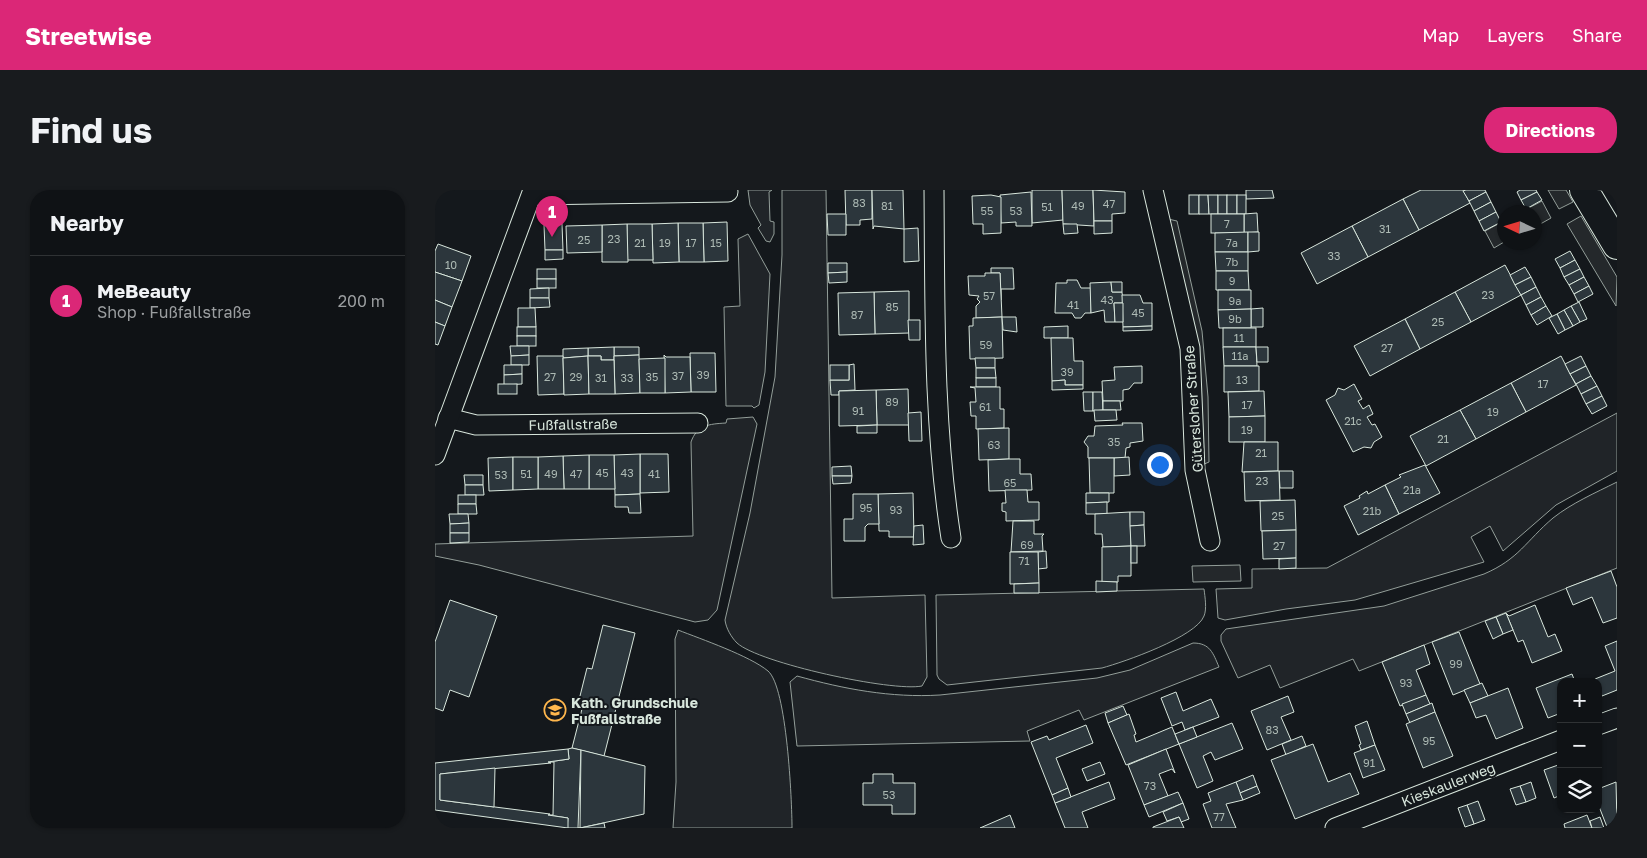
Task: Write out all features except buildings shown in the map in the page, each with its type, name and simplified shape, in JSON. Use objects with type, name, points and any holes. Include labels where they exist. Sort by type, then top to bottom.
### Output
[{"type":"street","points":[[934,190],[936,386],[944,494],[951,538]]},
{"type":"street","name":"Gütersloher Straße","points":[[1153,190],[1190,348],[1195,470],[1211,541]]},
{"type":"street","points":[[1584,190],[1617,245]]},
{"type":"street","points":[[435,455],[533,192],[728,192]]},
{"type":"street","name":"Fußfallstraße","points":[[448,418],[476,425],[698,423]]},
{"type":"street","points":[[1602,724],[1617,718]]},
{"type":"street","name":"Kieskaulerweg","points":[[1335,828],[1557,742]]},
{"type":"shaded area","points":[[748,190],[772,190],[769,192],[770,221],[774,222],[774,234],[770,242],[766,241],[758,228],[761,225],[750,205]]},
{"type":"shaded area","points":[[782,190],[826,190],[832,598],[925,595],[927,677],[922,686],[884,685],[856,680],[797,667],[771,659],[750,651],[737,643],[729,632],[725,620],[750,513],[775,377],[782,255]]},
{"type":"shaded area","points":[[1548,190],[1566,190],[1573,202],[1559,209]]},
{"type":"shaded area","points":[[1542,201],[1551,218],[1542,223],[1542,205],[1534,205]]},
{"type":"shaded area","points":[[1581,216],[1617,277],[1616,306],[1567,224]]},
{"type":"shaded area","points":[[1168,219],[1177,221],[1202,331],[1208,397],[1209,462],[1202,465]]},
{"type":"shaded area","points":[[1497,225],[1497,246],[1494,248],[1485,231]]},
{"type":"shaded area","points":[[748,234],[770,274],[765,372],[759,405],[754,408],[752,406],[726,406],[724,307],[740,306],[738,239]]},
{"type":"shaded area","points":[[1617,413],[1617,471],[1556,505],[1503,551],[1490,526],[1471,537],[1484,562],[1355,600],[1286,609],[1225,620],[1218,618],[1216,589],[1252,588],[1252,569],[1327,568]]},
{"type":"shaded area","points":[[753,417],[757,424],[717,610],[708,620],[695,622],[479,565],[435,556],[435,544],[693,536],[691,442],[694,436],[704,426],[726,423],[727,419]]},
{"type":"shaded area","points":[[1617,482],[1617,568],[1359,671],[1353,659],[1280,688],[1270,665],[1238,678],[1221,641],[1221,635],[1226,629],[1384,606],[1484,574],[1514,556],[1560,513],[1584,498]]},
{"type":"shaded area","points":[[1240,565],[1241,581],[1193,582],[1192,566]]},
{"type":"shaded area","points":[[1204,589],[1205,613],[1198,624],[1188,632],[1158,648],[1112,665],[1102,668],[947,685],[937,675],[936,595]]},
{"type":"shaded area","points":[[678,630],[725,648],[760,665],[768,671],[774,681],[780,698],[787,745],[792,828],[673,828],[676,782],[675,639]]},
{"type":"shaded area","points":[[1193,643],[1199,643],[1207,647],[1213,653],[1219,667],[1084,720],[1079,710],[1027,731],[1030,741],[797,746],[790,682],[797,676],[832,685],[886,694],[940,695],[1097,678],[1130,670]]},
{"type":"place","name":"MeBeauty","points":[[552,237]]},
{"type":"place","name":"Kath. Grundschule Fußfallstraße","points":[[555,710]]}]
